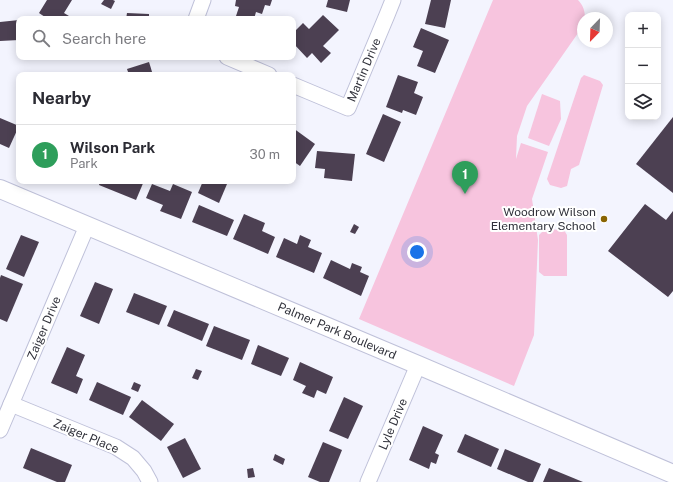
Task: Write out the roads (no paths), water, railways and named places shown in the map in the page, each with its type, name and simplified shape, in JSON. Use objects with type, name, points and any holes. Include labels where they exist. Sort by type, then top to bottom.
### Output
[{"type":"main road","name":"Palmer Park Boulevard","points":[[0,189],[673,474]]},
{"type":"street","points":[[197,16],[203,0]]},
{"type":"street","name":"Martin Drive","points":[[296,86],[348,108],[393,0]]},
{"type":"street","points":[[234,60],[262,72]]},
{"type":"street","name":"Zaiger Drive","points":[[0,430],[87,226]]},
{"type":"street","name":"Lyle Drive","points":[[368,482],[418,365]]},
{"type":"street","name":"Zaiger Place","points":[[11,404],[116,447],[133,458],[150,482]]},
{"type":"place","name":"Wilson Park","points":[[465,194]]},
{"type":"place","name":"Woodrow Wilson Elementary School","points":[[604,219]]}]
